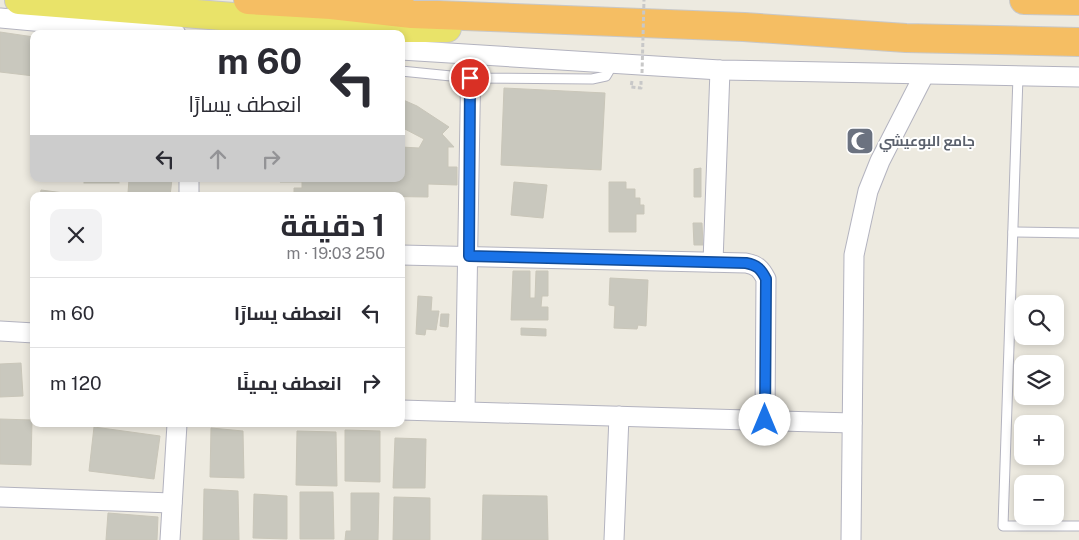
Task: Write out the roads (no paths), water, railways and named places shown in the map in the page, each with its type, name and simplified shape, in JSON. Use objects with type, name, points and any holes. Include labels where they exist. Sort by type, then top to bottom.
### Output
[{"type":"highway","points":[[248,0],[331,5],[412,14],[744,27],[906,38],[1079,42]]},
{"type":"highway","points":[[1024,0],[1079,2]]},
{"type":"main road","points":[[19,0],[374,28],[606,22]]},
{"type":"main road","points":[[906,38],[1079,52]]},
{"type":"street","points":[[0,18],[132,30]]},
{"type":"street","points":[[405,50],[720,70],[1079,77]]},
{"type":"street","points":[[465,412],[471,55]]},
{"type":"street","points":[[713,262],[720,70]]},
{"type":"street","points":[[851,540],[852,287],[859,222],[868,191],[880,161],[924,74]]},
{"type":"street","points":[[405,255],[713,262],[755,265],[762,270],[766,279],[765,420]]},
{"type":"street","points":[[0,331],[30,333]]},
{"type":"street","points":[[405,410],[852,423]]},
{"type":"street","points":[[614,540],[619,416]]},
{"type":"street","points":[[170,540],[177,427]]},
{"type":"street","points":[[0,497],[172,503]]},
{"type":"lane","points":[[405,71],[470,78],[600,79],[606,76],[613,64]]},
{"type":"lane","points":[[1018,76],[1003,526],[1079,526]]},
{"type":"lane","points":[[1013,232],[1079,233]]},
{"type":"place","name":"جامع البوعيشي","points":[[860,141]]}]
